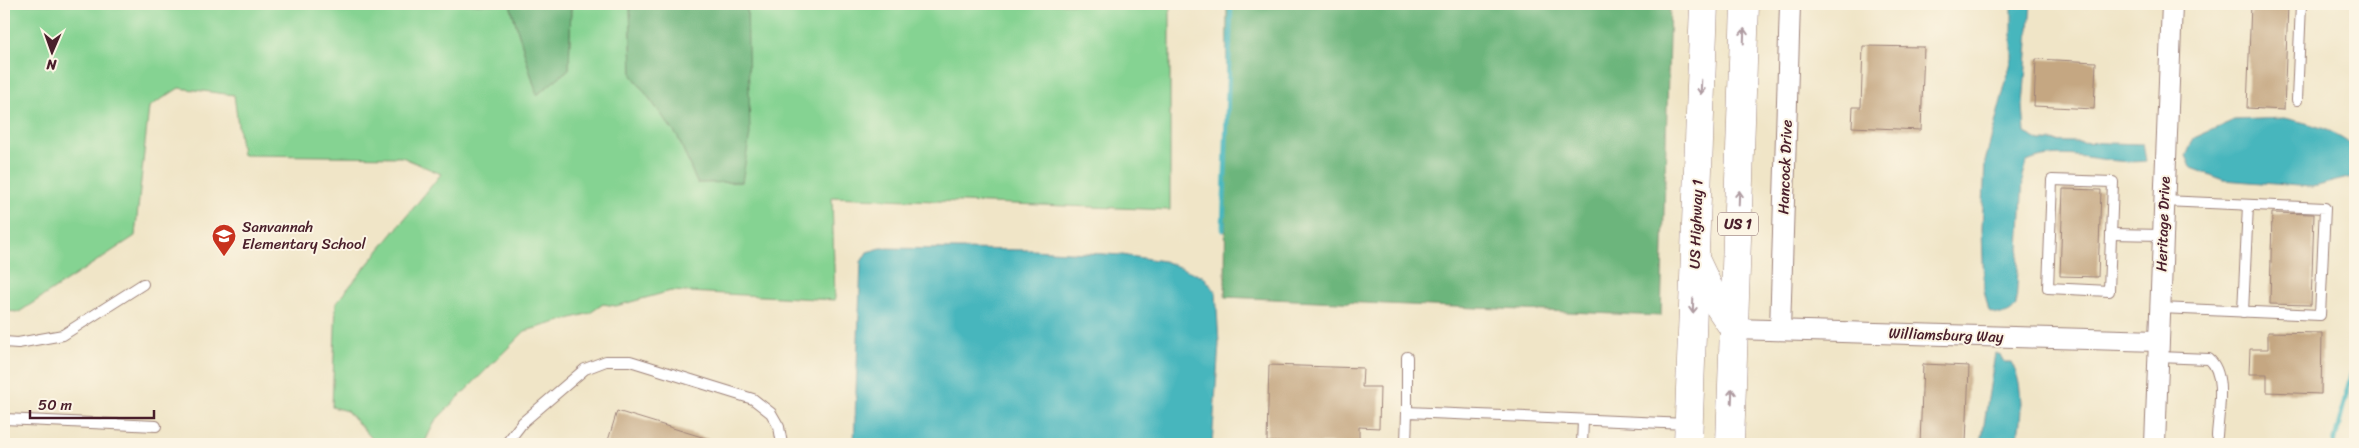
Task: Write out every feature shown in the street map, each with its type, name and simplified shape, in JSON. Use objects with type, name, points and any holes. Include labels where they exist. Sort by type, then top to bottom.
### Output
[{"type":"main road","name":"US Highway 1","points":[[1688,434],[1704,4]]},
{"type":"main road","name":"US 1","points":[[1730,444],[1746,4]]},
{"type":"main road","points":[[1694,257],[1714,299],[1734,329]]},
{"type":"street","name":"Hancock Drive","points":[[1780,330],[1790,4]]},
{"type":"street","name":"Heritage Drive","points":[[2155,444],[2172,4]]},
{"type":"street","name":"Williamsburg Way","points":[[1734,329],[2158,349]]},
{"type":"lane","points":[[2297,100],[2301,4]]},
{"type":"lane","points":[[2052,180],[2113,182],[2111,234],[2109,291],[2048,288],[2052,180]]},
{"type":"lane","points":[[2160,308],[2320,315],[2324,227],[2324,208],[2164,201]]},
{"type":"lane","points":[[2244,312],[2248,205]]},
{"type":"lane","points":[[2111,234],[2163,235]]},
{"type":"lane","points":[[4,342],[18,343],[63,335],[143,284]]},
{"type":"lane","points":[[2158,349],[2209,359],[2216,364],[2220,375],[2217,436]]},
{"type":"lane","points":[[1406,444],[1407,357]]},
{"type":"lane","points":[[506,444],[523,422],[586,368],[606,361],[630,361],[753,398],[771,413],[779,427],[782,444]]},
{"type":"lane","points":[[1407,412],[1583,421],[1688,434]]},
{"type":"lane","points":[[4,419],[156,426]]},
{"type":"lane","points":[[1582,444],[1583,421]]},
{"type":"green space","points":[[4,4],[510,4],[537,95],[569,69],[571,4],[630,4],[632,75],[678,137],[697,183],[742,182],[747,64],[747,4],[1170,4],[1170,210],[832,197],[835,300],[671,291],[616,306],[603,304],[590,313],[525,331],[435,421],[424,444],[377,444],[347,411],[332,407],[336,303],[441,174],[402,157],[242,155],[234,95],[179,88],[149,107],[135,236],[19,312],[4,311]]},
{"type":"green space","points":[[510,4],[571,4],[569,69],[537,95]]},
{"type":"green space","points":[[630,4],[747,4],[750,134],[742,182],[697,183],[678,137],[632,75]]},
{"type":"green space","points":[[1227,4],[1670,4],[1661,316],[1225,297]]},
{"type":"water","points":[[2012,4],[2031,4],[2023,105],[2025,133],[2040,141],[2143,144],[2146,161],[2116,161],[2056,155],[2041,157],[2027,162],[2023,176],[2016,306],[2010,312],[1997,314],[1989,311],[1984,290],[1982,228],[1985,162],[2012,58]]},
{"type":"water","points":[[2285,118],[2330,131],[2354,146],[2355,171],[2352,177],[2312,187],[2224,180],[2192,168],[2186,156],[2194,138],[2234,120]]},
{"type":"water","points":[[881,248],[1032,250],[1122,255],[1164,261],[1204,277],[1216,292],[1219,344],[1212,444],[854,444],[861,262],[867,252]]},
{"type":"water","points":[[1995,353],[2001,355],[2005,362],[2011,362],[2018,380],[2021,414],[2015,444],[1981,444]]},
{"type":"building","points":[[2251,4],[2288,4],[2284,110],[2247,108]]},
{"type":"building","points":[[1863,46],[1924,47],[1921,130],[1852,127],[1853,107],[1861,107]]},
{"type":"building","points":[[2036,59],[2096,62],[2094,109],[2034,106]]},
{"type":"building","points":[[2063,189],[2101,190],[2098,277],[2060,276]]},
{"type":"building","points":[[2272,213],[2314,214],[2311,305],[2270,304]]},
{"type":"building","points":[[2268,332],[2322,333],[2321,394],[2267,392],[2267,374],[2249,374],[2250,349],[2268,349]]},
{"type":"building","points":[[1923,364],[1969,366],[1966,444],[1920,444]]},
{"type":"building","points":[[1269,365],[1363,368],[1362,387],[1380,387],[1379,428],[1359,427],[1359,444],[1267,442]]},
{"type":"building","points":[[617,411],[715,441],[714,444],[607,444]]},
{"type":"waterway","points":[[1223,230],[1231,4]]},
{"type":"waterway","points":[[2334,444],[2355,358]]},
{"type":"place","name":"Sanvannah Elementary School","points":[[224,257]]}]
